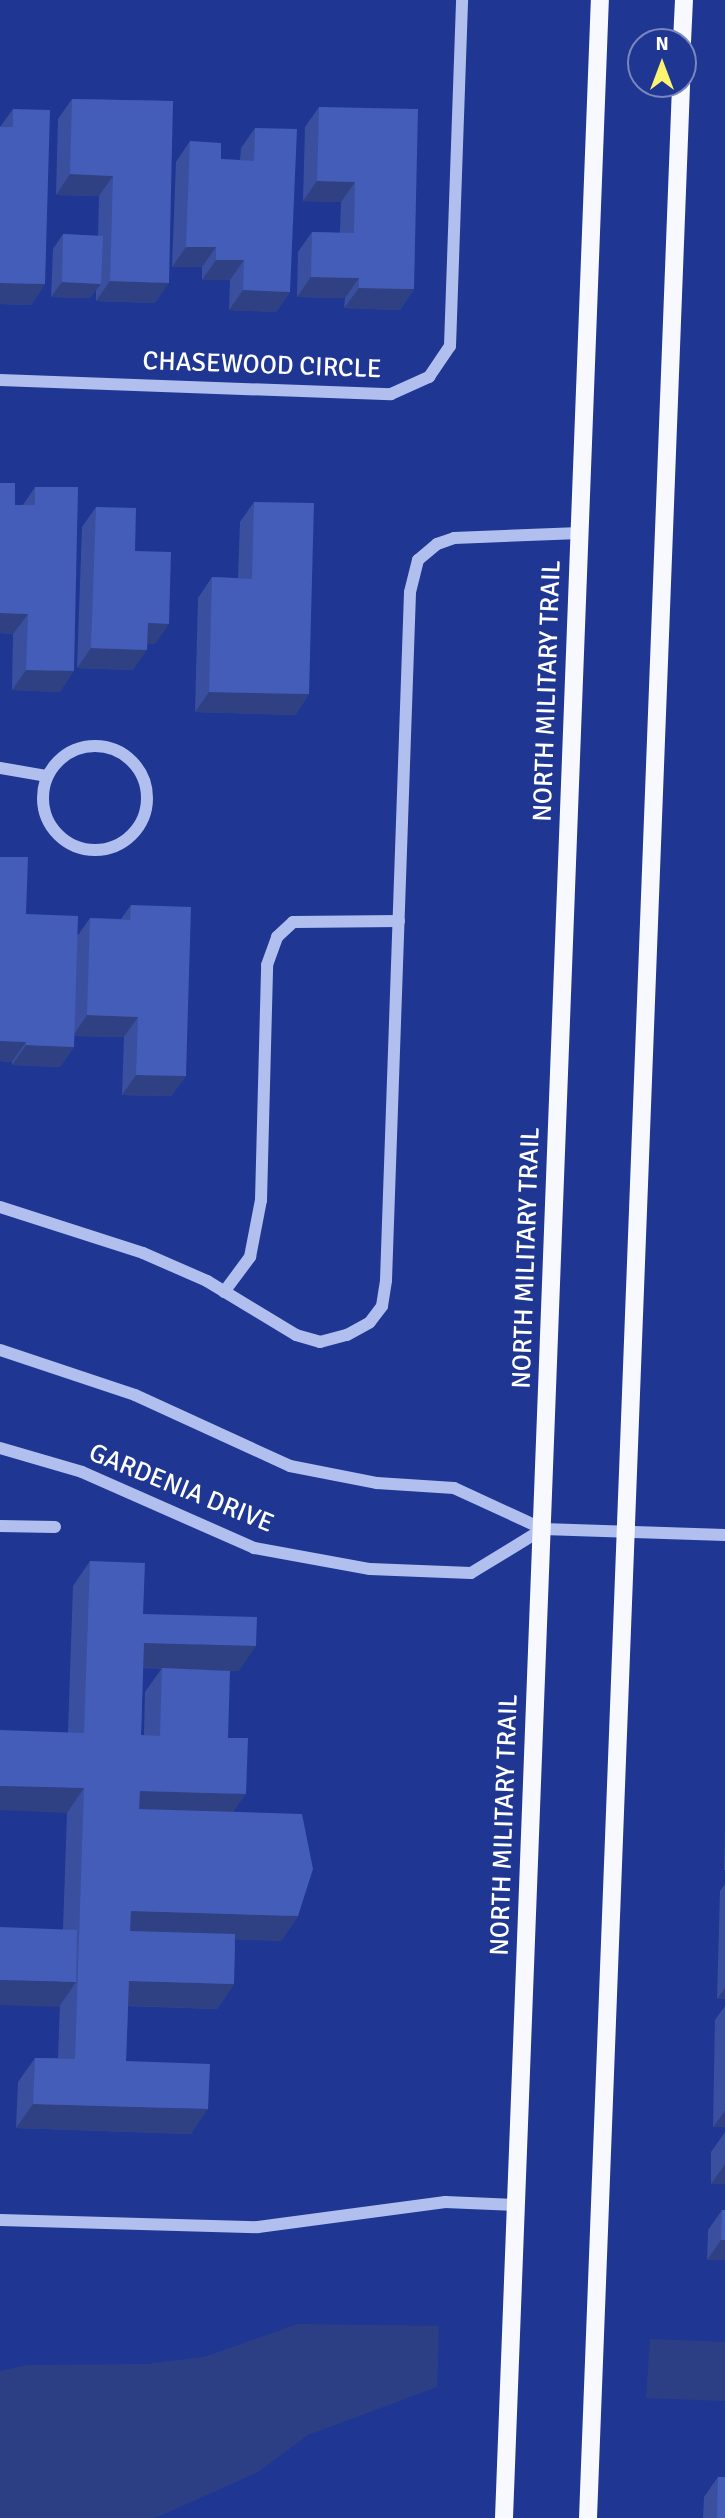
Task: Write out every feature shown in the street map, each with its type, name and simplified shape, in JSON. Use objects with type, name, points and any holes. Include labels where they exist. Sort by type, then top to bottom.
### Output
[{"type":"main road","name":"NORTH MILITARY TRAIL","points":[[504,2518],[600,0]]},
{"type":"main road","points":[[683,28],[684,0]]},
{"type":"main road","points":[[588,2518],[680,98]]},
{"type":"street","name":"CHASEWOOD CIRCLE","points":[[0,380],[391,394],[429,377],[450,346],[462,0]]},
{"type":"street","points":[[0,1207],[143,1253],[224,1292],[270,1323],[320,1342],[347,1335],[370,1322],[382,1306],[410,592],[418,560],[436,544],[454,538],[580,533]]},
{"type":"street","points":[[85,746],[106,746],[125,754],[140,770],[148,792],[145,817],[132,836],[114,848],[75,847],[58,835],[45,816],[43,792],[47,776],[66,754],[85,746]]},
{"type":"street","points":[[0,768],[47,776]]},
{"type":"street","points":[[224,1292],[250,1257],[261,1200],[267,965],[277,937],[293,922],[398,921]]},
{"type":"street","points":[[0,1350],[135,1395],[290,1466],[377,1483],[454,1489],[543,1529],[725,1535]]},
{"type":"street","name":"GARDENIA DRIVE","points":[[0,1448],[82,1472],[254,1548],[370,1569],[471,1573],[543,1529]]},
{"type":"street","points":[[0,1527],[55,1527]]},
{"type":"street","points":[[0,2220],[258,2227],[445,2202],[516,2205]]},
{"type":"water","points":[[298,2324],[439,2326],[437,2387],[308,2435],[258,2472],[155,2518],[0,2518],[0,2371],[27,2365],[147,2364],[204,2357]]},
{"type":"water","points":[[650,2339],[725,2342],[725,2401],[646,2398]]},
{"type":"building","points":[[72,99],[173,101],[169,283],[110,281],[113,176],[70,174]]},
{"type":"building","points":[[319,107],[418,109],[414,289],[359,288],[359,278],[311,277],[312,232],[354,233],[355,182],[317,181]]},
{"type":"building","points":[[13,109],[50,110],[45,284],[0,283],[0,127],[13,127]]},
{"type":"building","points":[[255,128],[297,129],[290,292],[243,290],[244,260],[216,260],[216,247],[186,247],[190,141],[221,143],[221,159],[254,161]]},
{"type":"building","points":[[63,234],[103,236],[101,284],[62,282]]},
{"type":"building","points":[[0,483],[15,483],[15,505],[35,505],[35,487],[78,487],[74,671],[26,670],[28,614],[0,613]]},
{"type":"building","points":[[254,502],[314,503],[309,694],[209,692],[212,577],[252,579]]},
{"type":"building","points":[[96,507],[136,508],[135,551],[171,552],[169,624],[148,623],[147,650],[91,648]]},
{"type":"building","points":[[0,857],[28,857],[26,914],[78,916],[74,1047],[0,1041]]},
{"type":"building","points":[[131,905],[191,907],[186,1076],[136,1075],[138,1017],[87,1015],[90,918],[130,920]]},
{"type":"building","points":[[90,1561],[145,1563],[143,1614],[257,1617],[256,1646],[144,1643],[141,1735],[160,1736],[162,1668],[230,1671],[228,1738],[248,1738],[246,1794],[140,1791],[139,1809],[302,1814],[313,1869],[298,1916],[131,1911],[130,1931],[235,1934],[234,1984],[129,1981],[126,2061],[210,2064],[208,2109],[33,2104],[35,2058],[75,2059],[84,1788],[0,1786],[0,1730],[84,1733]]},
{"type":"building","points":[[0,1927],[77,1930],[76,1982],[0,1980]]},
{"type":"building","points":[[722,2210],[725,2210],[725,2240],[721,2240]]},
{"type":"building","points":[[718,2477],[725,2477],[725,2518],[717,2518]]}]
